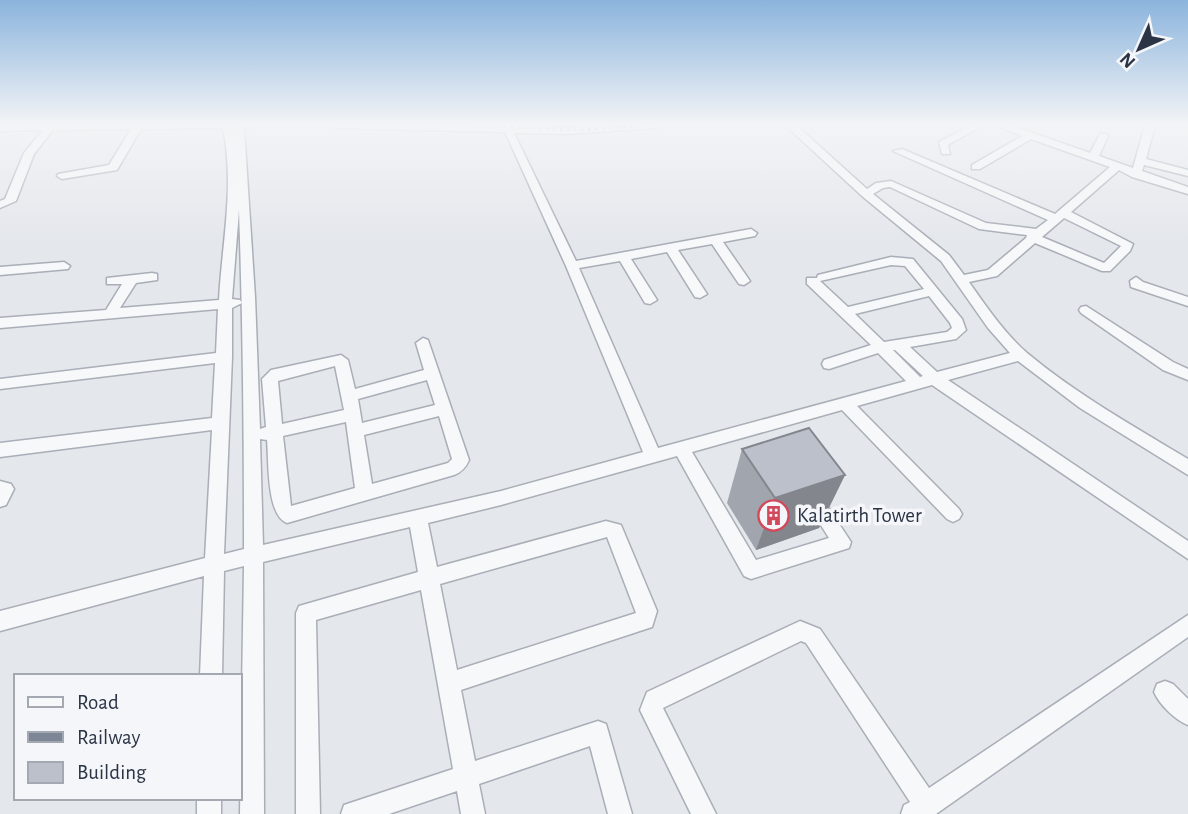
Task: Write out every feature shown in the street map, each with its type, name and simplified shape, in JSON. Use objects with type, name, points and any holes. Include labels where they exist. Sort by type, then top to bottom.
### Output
[{"type":"street","points":[[0,205],[10,201],[25,163]]},
{"type":"street","points":[[62,176],[113,167],[115,163]]},
{"type":"street","points":[[211,674],[213,565],[234,163]]},
{"type":"street","points":[[242,163],[249,263],[254,556],[253,814]]},
{"type":"street","points":[[524,163],[572,266],[654,457]]},
{"type":"street","points":[[832,163],[935,249],[993,325],[1020,355],[1086,404],[1188,468]]},
{"type":"street","points":[[866,194],[880,185],[891,184],[983,226],[1034,235],[1106,268],[1126,248],[1127,244],[1116,236],[928,163]]},
{"type":"street","points":[[976,167],[983,163]]},
{"type":"street","points":[[1103,163],[1188,191]]},
{"type":"street","points":[[1136,175],[1139,163]]},
{"type":"street","points":[[1148,163],[1188,173]]},
{"type":"street","points":[[960,281],[992,272],[1116,168]]},
{"type":"street","points":[[572,266],[751,233]]},
{"type":"street","points":[[715,239],[744,281]]},
{"type":"street","points":[[671,248],[700,294]]},
{"type":"street","points":[[624,257],[650,300]]},
{"type":"street","points":[[829,364],[881,347],[951,336],[960,330],[957,322],[909,262],[900,260],[817,280],[843,313],[881,347],[918,384]]},
{"type":"street","points":[[0,271],[64,266]]},
{"type":"street","points":[[112,281],[152,277]]},
{"type":"street","points":[[110,314],[132,279]]},
{"type":"street","points":[[1136,281],[1143,289],[1188,302]]},
{"type":"street","points":[[843,313],[933,291]]},
{"type":"street","points":[[0,323],[225,305],[248,300]]},
{"type":"street","points":[[1086,310],[1168,366],[1188,375]]},
{"type":"street","points":[[365,493],[341,360],[276,374],[270,379],[282,509],[287,515],[454,468],[461,460],[423,343]]},
{"type":"street","points":[[898,344],[935,379],[1188,551]]},
{"type":"street","points":[[0,621],[213,565],[418,518],[682,449],[766,433],[846,404],[1020,355]]},
{"type":"street","points":[[0,384],[225,357]]},
{"type":"street","points":[[349,396],[433,373]]},
{"type":"street","points":[[846,404],[953,514]]},
{"type":"street","points":[[252,437],[444,410]]},
{"type":"street","points":[[0,450],[221,423]]},
{"type":"street","points":[[682,449],[751,570],[842,542],[805,488]]},
{"type":"street","points":[[0,488],[5,489],[0,500]]},
{"type":"street","points":[[418,518],[473,814]]},
{"type":"street","points":[[309,814],[306,613],[606,529],[614,531],[647,611],[645,620],[449,683]]},
{"type":"street","points":[[704,814],[657,727],[651,710],[654,700],[800,631],[813,636],[920,810],[1188,625]]},
{"type":"street","points":[[1165,692],[1188,714]]},
{"type":"street","points":[[353,814],[598,732],[620,814]]},
{"type":"building","points":[[809,428],[845,475],[775,498],[742,449]]},
{"type":"place","name":"Kalatirth Tower","points":[[774,515]]}]
